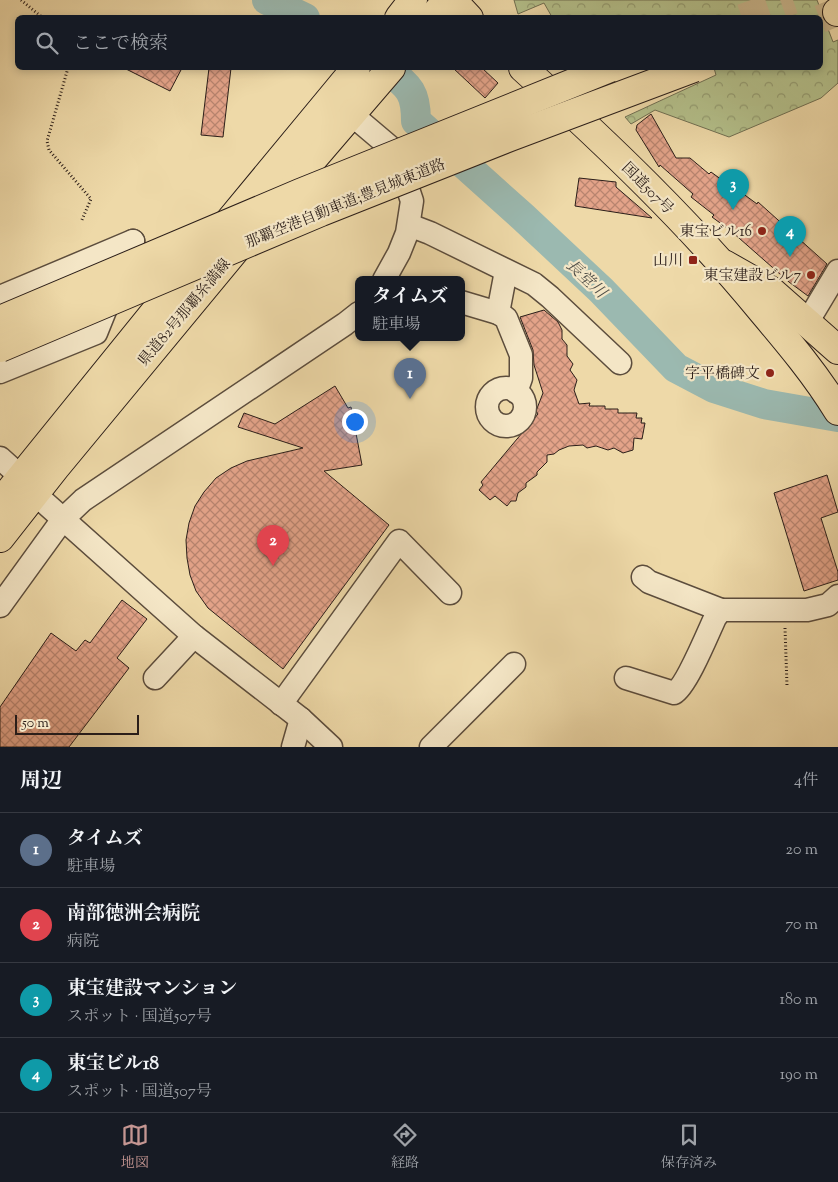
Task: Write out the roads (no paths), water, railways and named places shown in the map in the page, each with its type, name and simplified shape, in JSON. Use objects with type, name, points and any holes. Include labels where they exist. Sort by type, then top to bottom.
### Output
[{"type":"main road","points":[[401,15],[412,0]]},
{"type":"main road","points":[[434,15],[447,0]]},
{"type":"main road","points":[[452,0],[466,15]]},
{"type":"main road","name":"県道82号那覇糸満線","points":[[0,538],[28,485],[222,266],[355,89],[388,70]]},
{"type":"main road","name":"国道507号","points":[[525,70],[649,188],[724,264],[833,398]]},
{"type":"main road","name":"那覇空港自動車道;豊見城東道路","points":[[0,320],[300,193],[605,70]]},
{"type":"main road","name":"那覇空港自動車道;豊見城東道路","points":[[0,348],[321,212],[510,137],[689,70]]},
{"type":"main road","points":[[724,264],[770,290],[808,321],[838,350]]},
{"type":"main road","name":"県道82号那覇糸満線","points":[[0,503],[28,485]]},
{"type":"street","points":[[355,89],[390,146],[402,171],[412,201],[409,225],[389,276]]},
{"type":"street","points":[[409,225],[430,233],[534,284],[620,363]]},
{"type":"street","points":[[0,297],[134,242],[96,333],[0,372]]},
{"type":"street","points":[[498,313],[506,271]]},
{"type":"street","points":[[808,321],[838,271]]},
{"type":"street","points":[[465,303],[498,313],[506,318],[521,355],[521,378],[516,392]]},
{"type":"street","points":[[0,606],[63,519],[83,500],[355,316]]},
{"type":"street","points":[[504,389],[516,392],[524,401],[525,407],[521,418],[504,434],[499,425],[494,422],[487,405],[489,399],[498,390],[504,389]]},
{"type":"street","points":[[0,458],[63,519],[194,636],[301,719],[332,747]]},
{"type":"street","points":[[281,704],[399,540],[450,593]]},
{"type":"street","points":[[643,578],[648,582],[721,610],[807,610],[828,605],[838,596]]},
{"type":"street","points":[[626,678],[674,693],[678,691],[715,618],[721,610]]},
{"type":"street","points":[[155,678],[194,636]]},
{"type":"street","points":[[431,747],[514,664]]},
{"type":"street","points":[[293,747],[301,719]]},
{"type":"waterway","name":"長堂川","points":[[267,0],[299,15]]},
{"type":"waterway","name":"長堂川","points":[[388,70],[405,85],[412,95],[416,111],[416,121],[601,290],[676,368],[714,388],[764,404],[838,417]]},
{"type":"tunnel","points":[[750,15],[793,0]]},
{"type":"tunnel","points":[[823,18],[837,12]]},
{"type":"place","name":"東宝建設マンション","points":[[733,210]]},
{"type":"place","name":"東宝ビル16","points":[[762,231]]},
{"type":"place","name":"東宝ビル18","points":[[790,257]]},
{"type":"place","name":"山川","points":[[693,260]]},
{"type":"place","name":"東宝建設ビル7","points":[[811,275]]},
{"type":"place","name":"字平橋碑文","points":[[770,373]]},
{"type":"place","name":"タイムズ","points":[[410,399]]},
{"type":"place","name":"南部徳洲会病院","points":[[273,566]]}]
